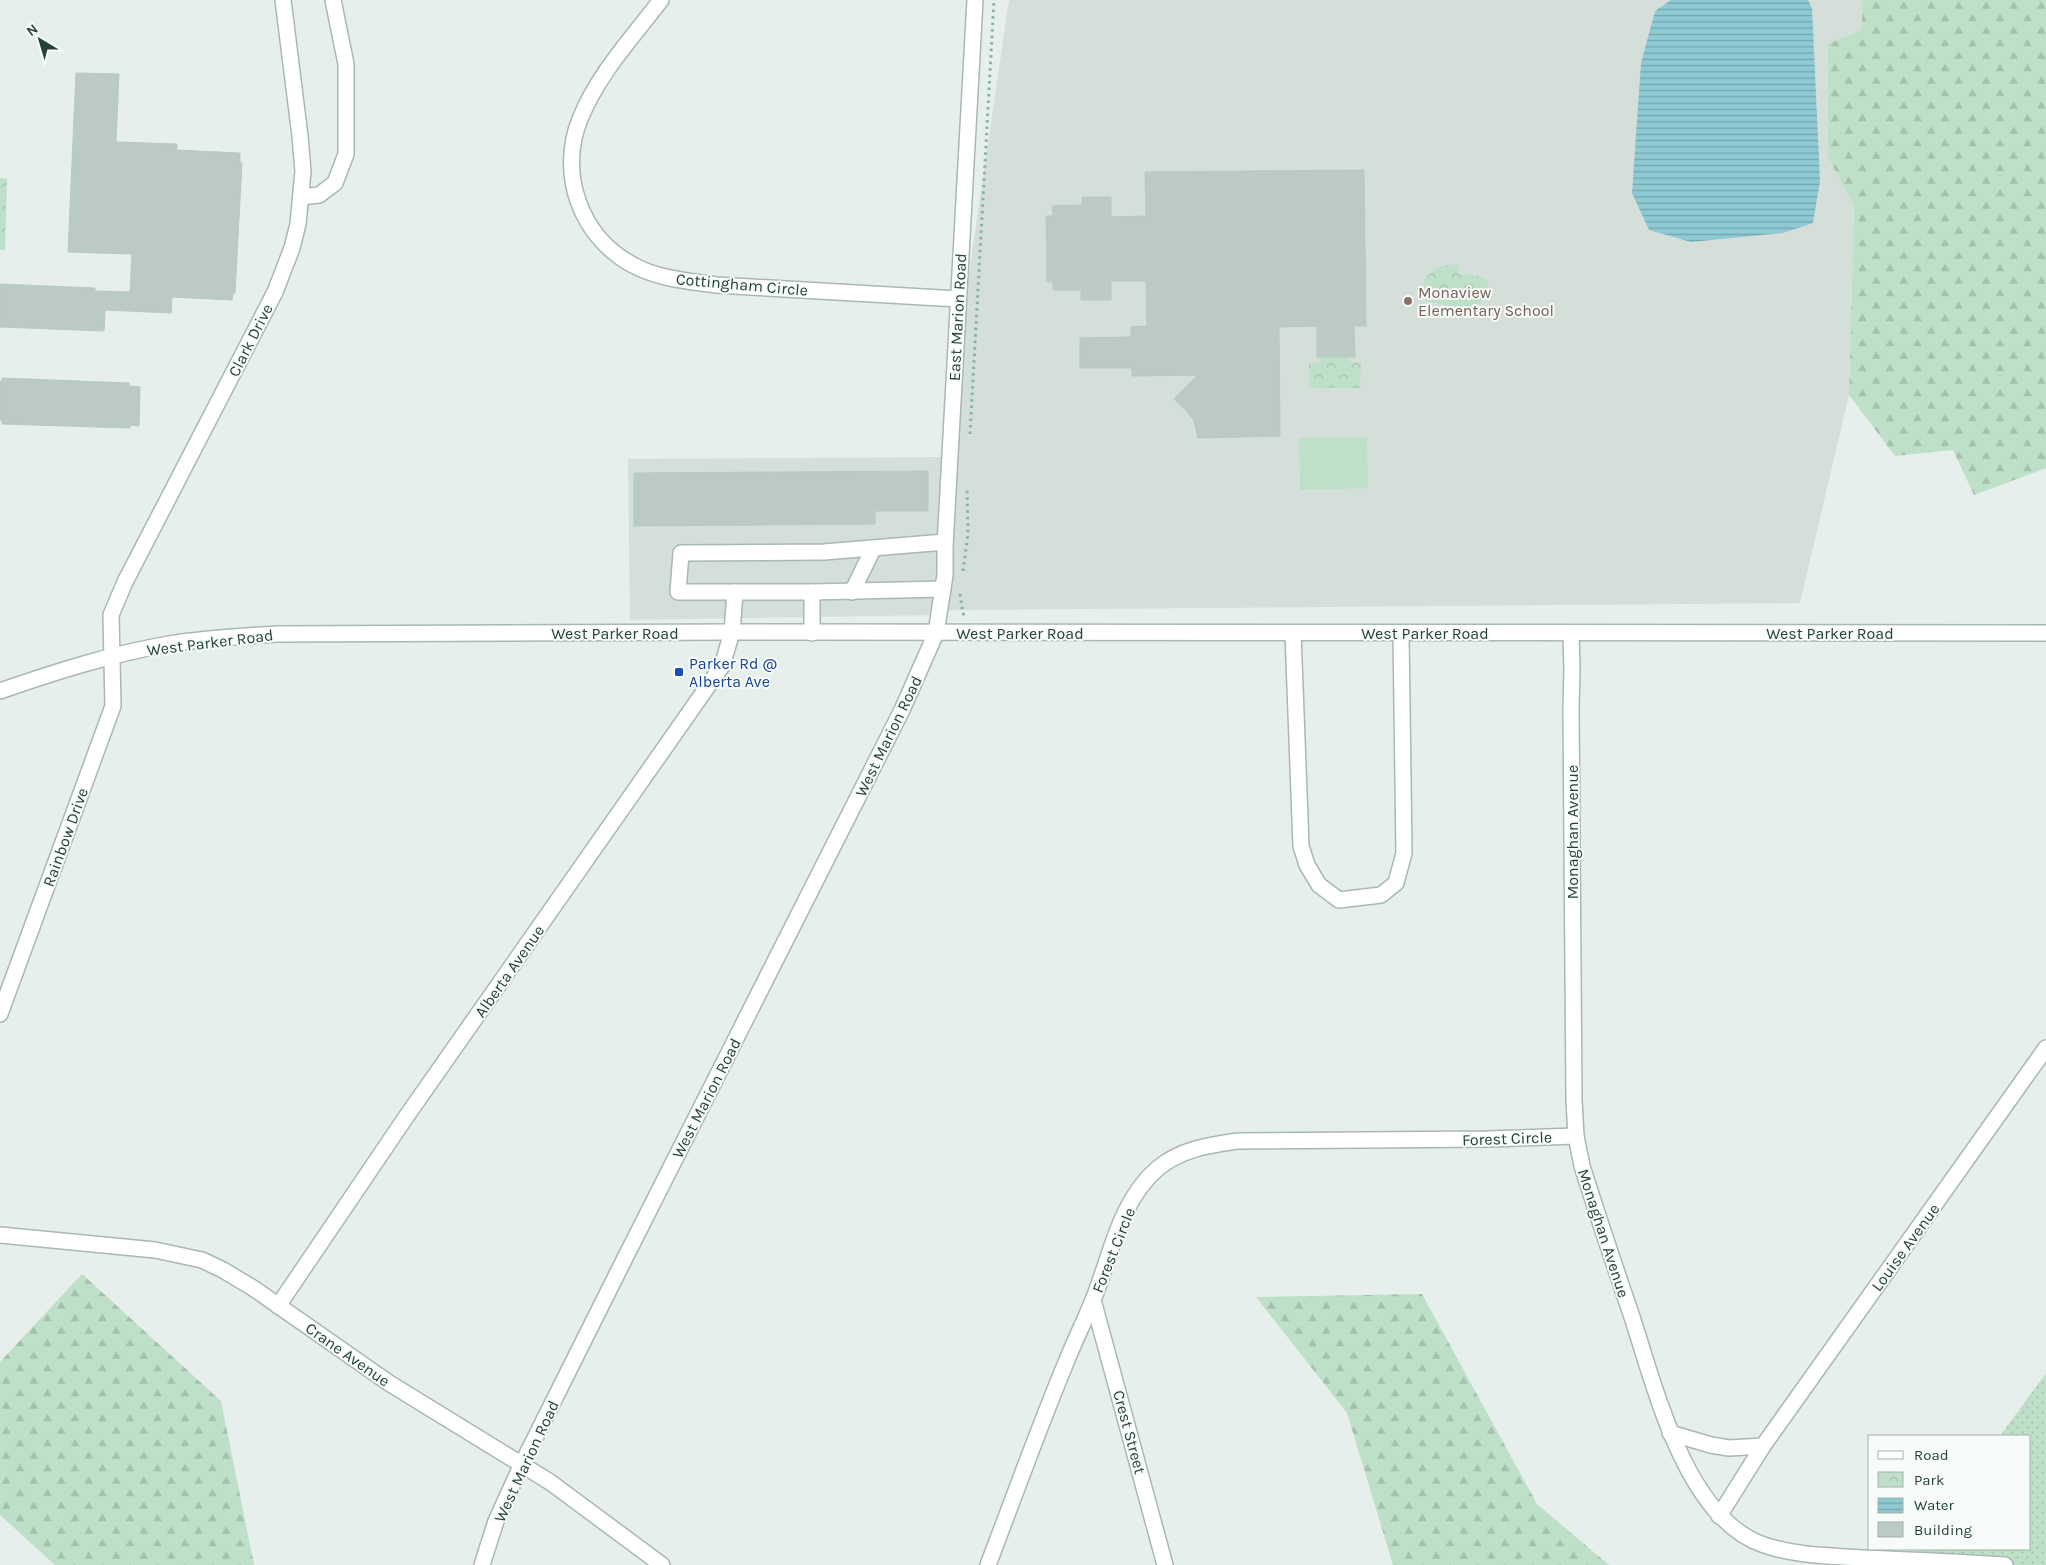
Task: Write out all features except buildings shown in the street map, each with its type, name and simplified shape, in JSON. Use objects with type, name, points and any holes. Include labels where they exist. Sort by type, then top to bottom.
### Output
[{"type":"street","name":"Clark Drive","points":[[112,657],[111,615],[125,582],[275,292],[292,248],[302,197],[302,172],[300,136],[283,0]]},
{"type":"street","points":[[302,197],[319,195],[335,184],[346,154],[346,64],[333,0]]},
{"type":"street","name":"Cottingham Circle","points":[[661,0],[607,70],[593,92],[580,118],[574,138],[570,160],[573,187],[580,206],[601,239],[617,255],[633,265],[649,272],[678,280],[717,285],[958,299]]},
{"type":"street","name":"East Marion Road","points":[[936,633],[943,589],[975,0]]},
{"type":"street","points":[[943,589],[852,592],[678,592],[682,553],[824,552],[945,542]]},
{"type":"street","points":[[852,592],[872,549]]},
{"type":"street","name":"Alberta Avenue","points":[[278,1306],[406,1117],[722,666],[732,632],[735,592]]},
{"type":"street","points":[[812,592],[812,633]]},
{"type":"street","name":"West Parker Road","points":[[0,691],[72,667],[169,644],[226,637],[279,634],[732,632],[2046,633]]},
{"type":"street","name":"West Marion Road","points":[[482,1565],[496,1521],[522,1464],[902,710],[936,633]]},
{"type":"street","points":[[1293,633],[1301,846],[1307,865],[1319,885],[1339,900],[1381,895],[1396,883],[1404,853],[1401,633]]},
{"type":"street","name":"Monaghan Avenue","points":[[1570,633],[1572,670],[1574,1100],[1576,1136],[1582,1166],[1670,1433],[1695,1481],[1719,1516],[1739,1533],[1762,1545],[1785,1551],[1840,1556],[2005,1565]]},
{"type":"street","name":"Rainbow Drive","points":[[0,1014],[113,706],[112,657]]},
{"type":"street","name":"Louise Avenue","points":[[1719,1516],[1763,1446],[2046,1048]]},
{"type":"street","name":"Forest Circle","points":[[988,1565],[1067,1359],[1093,1300],[1116,1234],[1139,1189],[1157,1169],[1173,1158],[1191,1150],[1214,1144],[1238,1141],[1488,1139],[1576,1136]]},
{"type":"street","name":"Crane Avenue","points":[[0,1235],[155,1250],[202,1260],[223,1270],[389,1383],[550,1482],[662,1565]]},
{"type":"street","name":"Crest Street","points":[[1093,1300],[1166,1565]]},
{"type":"street","points":[[1670,1433],[1728,1448],[1763,1446]]},
{"type":"path","points":[[970,436],[994,0]]},
{"type":"path","points":[[962,576],[968,533],[967,485]]},
{"type":"path","points":[[961,584],[960,594],[963,614],[971,614]]},
{"type":"shaded area","name":"Monaview Elementary School","points":[[1009,0],[1862,0],[1862,30],[1828,157],[1854,206],[1849,395],[1800,603],[963,610],[940,611],[939,615],[630,620],[628,459],[942,457]]},
{"type":"green space","points":[[1862,0],[2046,0],[2046,468],[1974,495],[1953,450],[1895,456],[1849,395],[1854,206],[1828,157],[1828,44],[1862,30]]},
{"type":"green space","points":[[0,178],[7,179],[5,250],[0,250]]},
{"type":"green space","points":[[1459,264],[1458,274],[1480,276],[1488,281],[1488,292],[1484,300],[1477,304],[1461,307],[1426,301],[1424,280],[1432,272],[1440,268]]},
{"type":"green space","points":[[1320,357],[1350,357],[1350,362],[1361,362],[1360,388],[1309,388],[1309,363],[1320,363]]},
{"type":"green space","points":[[1367,437],[1368,488],[1300,490],[1299,438]]},
{"type":"green space","points":[[82,1274],[221,1401],[254,1565],[55,1565],[0,1515],[0,1362]]},
{"type":"green space","points":[[1422,1294],[1537,1504],[1609,1565],[1393,1565],[1347,1413],[1256,1297]]},
{"type":"green space","points":[[2046,1373],[2046,1565],[1907,1565],[1918,1550],[2031,1550],[2031,1435],[2001,1435]]},
{"type":"water","points":[[1671,0],[1808,0],[1812,8],[1820,181],[1813,223],[1783,233],[1691,242],[1649,230],[1632,193],[1641,63],[1655,11]]},
{"type":"place","name":"Monaview Elementary School","points":[[1408,301]]},
{"type":"place","name":"Parker Rd @ Alberta Ave","points":[[679,672]]}]
